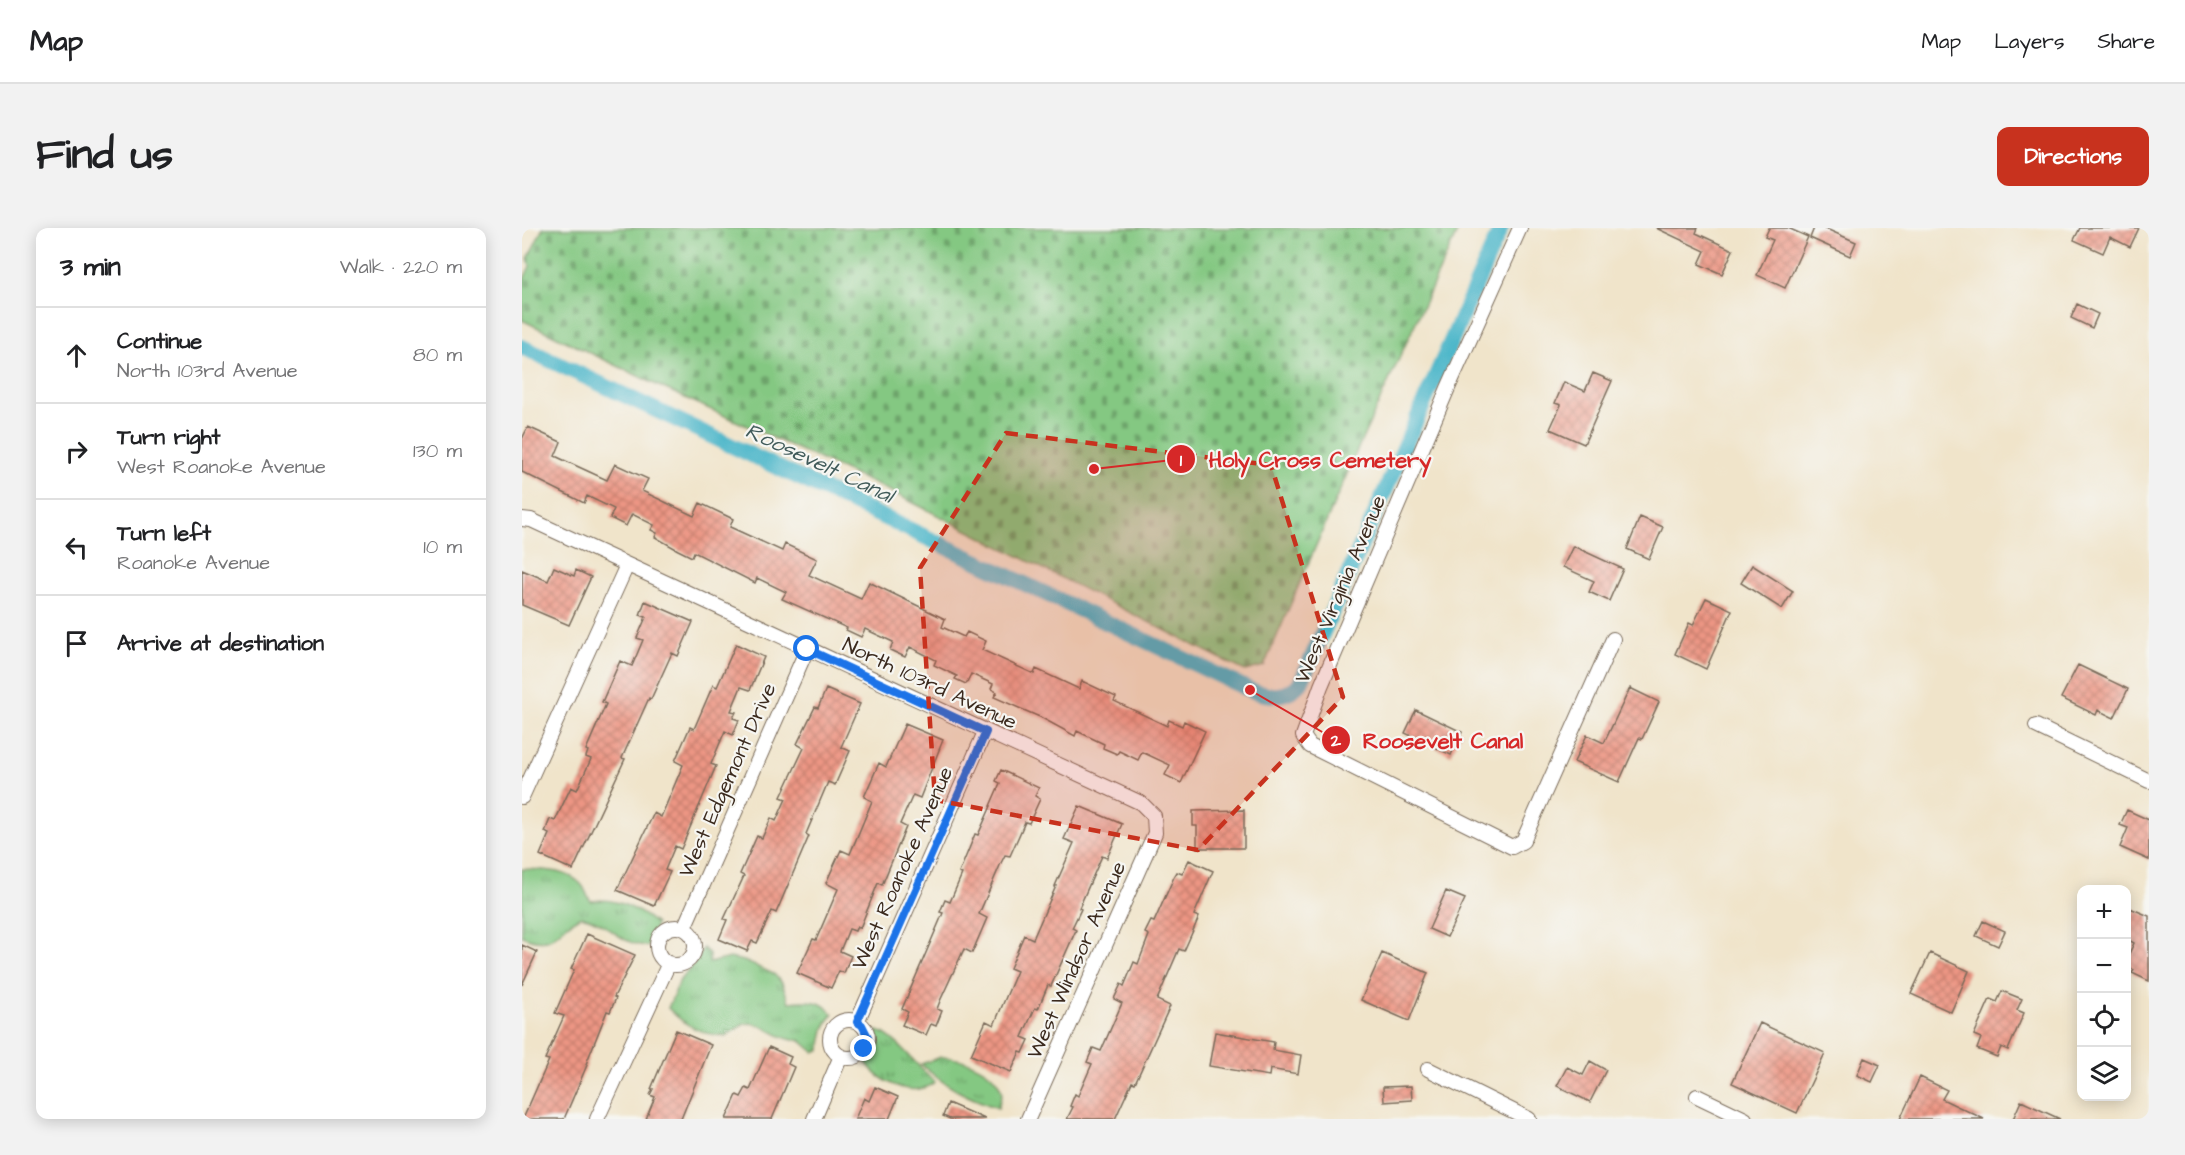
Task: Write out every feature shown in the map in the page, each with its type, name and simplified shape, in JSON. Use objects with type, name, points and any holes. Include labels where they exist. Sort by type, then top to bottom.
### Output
[{"type":"street","name":"West Virginia Avenue","points":[[1520,228],[1448,387],[1321,686],[1303,736],[1310,746],[1512,847],[1523,841],[1613,639]]},
{"type":"street","name":"North 103rd Avenue","points":[[522,519],[531,520],[1141,803],[1155,816]]},
{"type":"street","points":[[522,797],[627,565]]},
{"type":"street","name":"West Edgemont Drive","points":[[684,928],[807,649]]},
{"type":"street","points":[[2036,726],[2149,781]]},
{"type":"street","name":"West Roanoke Avenue","points":[[857,1022],[986,732]]},
{"type":"street","name":"West Windsor Avenue","points":[[1028,1119],[1155,832],[1155,816]]},
{"type":"street","points":[[671,927],[684,928],[694,941],[693,953],[685,962],[669,963],[662,959],[657,948],[660,935],[671,927]]},
{"type":"street","points":[[597,1119],[669,963]]},
{"type":"street","points":[[851,1020],[857,1022],[866,1031],[867,1043],[860,1054],[854,1057],[841,1056],[836,1053],[830,1043],[831,1031],[839,1022],[851,1020]]},
{"type":"street","points":[[814,1119],[841,1056]]},
{"type":"street","points":[[1428,1069],[1529,1119]]},
{"type":"street","points":[[1697,1096],[1745,1119]]},
{"type":"highlighted area","points":[[1006,433],[1271,465],[1343,697],[1198,850],[935,800],[920,568]]},
{"type":"green space","points":[[543,228],[1459,228],[1359,446],[1264,666],[1245,671],[890,491],[661,387],[522,320],[522,283],[530,266],[528,258]]},
{"type":"green space","points":[[522,869],[554,871],[569,875],[581,884],[591,901],[618,902],[641,913],[656,924],[648,946],[629,942],[600,923],[581,916],[549,939],[534,940],[522,936]]},
{"type":"green space","points":[[703,948],[709,954],[709,963],[730,958],[744,961],[774,974],[782,983],[789,1002],[819,1003],[829,1010],[833,1015],[825,1027],[820,1050],[814,1052],[800,1040],[786,1038],[751,1023],[742,1025],[725,1036],[708,1033],[694,1028],[674,1014],[668,1008],[680,980],[698,959]]},
{"type":"green space","points":[[877,1031],[899,1045],[935,1082],[926,1087],[906,1089],[887,1082],[871,1069],[865,1061],[875,1046]]},
{"type":"green space","points":[[941,1057],[969,1062],[986,1071],[1002,1092],[998,1108],[957,1090],[921,1064]]},
{"type":"building","points":[[1656,228],[1698,228],[1696,233],[1733,250],[1722,274],[1699,264],[1705,251]]},
{"type":"building","points":[[1769,228],[1788,228],[1808,237],[1785,288],[1757,275],[1773,240],[1765,237]]},
{"type":"building","points":[[1814,228],[1824,228],[1856,242],[1850,256],[1810,238]]},
{"type":"building","points":[[2080,228],[2139,228],[2130,247],[2110,237],[2103,253],[2074,240]]},
{"type":"building","points":[[2077,304],[2098,314],[2092,328],[2071,318]]},
{"type":"building","points":[[1593,373],[1612,381],[1584,444],[1550,429],[1561,405],[1555,403],[1564,382],[1585,391]]},
{"type":"building","points":[[528,427],[561,442],[555,456],[607,480],[615,464],[648,479],[642,491],[694,516],[700,503],[733,519],[730,527],[782,551],[785,544],[817,559],[809,575],[861,599],[869,582],[945,619],[942,627],[964,637],[967,632],[986,641],[982,650],[1034,674],[1036,669],[1079,689],[1082,681],[1116,697],[1114,701],[1167,726],[1169,720],[1182,726],[1184,721],[1205,731],[1181,783],[1165,775],[1170,765],[1142,752],[1138,760],[1119,751],[1117,754],[1103,748],[1104,744],[1077,731],[1075,736],[1042,718],[994,697],[997,692],[991,689],[993,684],[971,674],[966,684],[955,679],[957,676],[934,665],[936,660],[910,647],[905,657],[890,650],[893,642],[865,629],[861,637],[846,630],[847,628],[782,599],[786,592],[757,578],[755,583],[694,552],[692,557],[678,550],[655,537],[657,533],[651,530],[654,525],[632,514],[626,526],[610,518],[614,509],[587,496],[584,503],[522,472],[522,439]]},
{"type":"building","points":[[1640,517],[1663,527],[1649,559],[1627,549]]},
{"type":"building","points":[[1573,546],[1623,569],[1609,601],[1589,592],[1594,581],[1563,567]]},
{"type":"building","points":[[1752,565],[1793,591],[1782,609],[1741,583]]},
{"type":"building","points":[[554,567],[574,576],[576,570],[591,577],[569,625],[522,605],[522,570],[548,581]]},
{"type":"building","points":[[1706,598],[1732,610],[1706,669],[1675,654],[1689,623],[1693,625]]},
{"type":"building","points":[[645,601],[693,622],[678,656],[672,653],[651,699],[649,698],[622,758],[625,759],[573,870],[540,855],[549,834],[545,832],[550,819],[555,821],[571,787],[577,790],[591,759],[586,757],[588,751],[586,750],[606,704],[602,702],[620,661],[632,666],[643,640],[637,638],[646,617],[640,615]]},
{"type":"building","points":[[736,644],[764,657],[750,690],[741,687],[731,711],[736,712],[733,718],[739,720],[733,735],[725,731],[711,764],[716,766],[681,849],[675,846],[665,870],[670,872],[654,906],[617,890],[654,813],[661,817],[683,765],[675,761],[690,727],[694,729],[713,685],[717,687]]},
{"type":"building","points":[[2078,665],[2128,689],[2114,718],[2098,710],[2096,715],[2061,698]]},
{"type":"building","points":[[1630,688],[1659,702],[1619,782],[1574,762],[1587,735],[1604,743]]},
{"type":"building","points":[[826,689],[860,704],[841,747],[850,751],[835,785],[828,782],[806,834],[809,836],[776,913],[772,911],[757,943],[752,941],[747,951],[719,939],[727,920],[724,919],[744,876],[740,874],[757,836],[762,838],[771,818],[776,821],[786,799],[781,797],[804,748],[797,744]]},
{"type":"building","points":[[1416,710],[1462,732],[1451,755],[1405,733]]},
{"type":"building","points":[[905,724],[943,740],[920,798],[913,795],[900,824],[906,827],[882,885],[878,883],[860,928],[857,926],[855,931],[849,929],[840,951],[851,956],[844,973],[839,971],[831,988],[797,973],[813,939],[816,940],[838,889],[826,883],[841,850],[850,854],[872,801],[864,797],[879,763],[886,767]]},
{"type":"building","points":[[1001,770],[1039,788],[1035,796],[1040,799],[1029,823],[1025,822],[1010,856],[1005,855],[1001,863],[979,914],[987,918],[972,953],[964,949],[937,1009],[942,1011],[936,1026],[931,1024],[926,1035],[902,1025],[908,1012],[902,1009],[943,913],[940,912],[945,900],[950,902],[975,834],[978,835],[991,806],[1000,783],[996,781]]},
{"type":"building","points":[[1079,806],[1122,824],[1107,858],[1102,856],[1079,908],[1081,909],[1072,928],[1076,930],[1051,986],[1048,985],[1038,1009],[1035,1008],[1022,1037],[1029,1040],[1023,1053],[1020,1052],[1011,1072],[971,1055],[986,1021],[994,1025],[1017,971],[1010,968],[1024,935],[1033,939],[1056,886],[1074,843],[1064,839]]},
{"type":"building","points":[[1244,810],[1244,848],[1197,848],[1197,826],[1193,826],[1193,811]]},
{"type":"building","points":[[2127,810],[2149,820],[2149,860],[2120,847],[2128,828],[2120,825]]},
{"type":"building","points":[[1189,860],[1213,871],[1194,915],[1199,917],[1184,951],[1179,949],[1157,1000],[1170,1006],[1135,1083],[1132,1082],[1115,1119],[1067,1119],[1073,1107],[1070,1106],[1075,1094],[1078,1096],[1092,1064],[1087,1062],[1093,1048],[1101,1051],[1122,1003],[1114,999],[1121,984],[1124,986],[1134,962],[1138,964],[1149,935],[1145,933],[1151,921],[1154,922],[1177,872],[1182,874]]},
{"type":"building","points":[[1446,891],[1465,899],[1447,937],[1429,929]]},
{"type":"building","points":[[2131,908],[2149,916],[2149,981],[2132,973],[2134,970],[2131,968],[2131,949],[2134,943],[2131,941]]},
{"type":"building","points":[[1983,921],[2005,931],[1998,946],[1976,936]]},
{"type":"building","points":[[587,934],[635,955],[614,997],[616,998],[610,1012],[607,1011],[564,1119],[523,1119],[549,1060],[545,1059],[564,1016],[555,1013]]},
{"type":"building","points":[[522,945],[537,952],[522,985]]},
{"type":"building","points":[[1382,953],[1428,973],[1409,1021],[1361,1000]]},
{"type":"building","points":[[1930,953],[1969,971],[1951,1012],[1911,994]]},
{"type":"building","points":[[2002,991],[2022,999],[2017,1010],[2024,1013],[2008,1050],[2001,1047],[1997,1057],[1977,1049],[1981,1038],[1974,1035],[1990,999],[1997,1002]]},
{"type":"building","points":[[1760,1023],[1825,1053],[1797,1113],[1732,1083]]},
{"type":"building","points":[[676,1030],[711,1045],[681,1119],[646,1119],[655,1097],[650,1095],[653,1089],[651,1089]]},
{"type":"building","points":[[1215,1032],[1274,1042],[1273,1050],[1301,1055],[1298,1074],[1270,1069],[1269,1076],[1209,1066]]},
{"type":"building","points":[[769,1047],[791,1057],[788,1064],[794,1067],[772,1119],[726,1119],[737,1095],[741,1097],[746,1088],[750,1090]]},
{"type":"building","points":[[1864,1058],[1880,1065],[1872,1082],[1857,1075]]},
{"type":"building","points":[[1590,1061],[1606,1070],[1590,1102],[1557,1086],[1567,1067],[1583,1075]]},
{"type":"building","points":[[1920,1077],[1947,1090],[1942,1099],[1984,1119],[1900,1119]]},
{"type":"building","points":[[1411,1086],[1412,1100],[1384,1102],[1383,1087]]},
{"type":"building","points":[[875,1087],[898,1097],[889,1119],[855,1119],[864,1098],[869,1101]]},
{"type":"building","points":[[2021,1101],[2060,1119],[2013,1119]]},
{"type":"building","points":[[948,1103],[985,1119],[950,1119],[943,1116]]},
{"type":"waterway","name":"Roosevelt Canal","points":[[522,347],[1250,690],[1278,695],[1296,688],[1301,682],[1501,228]]},
{"type":"place","name":"Holy Cross Cemetery","points":[[1094,469]]},
{"type":"place","name":"Roosevelt Canal","points":[[1250,690]]},
{"type":"route","points":[[807,649],[986,732],[857,1022],[862,1025],[868,1037],[864,1049]]}]
